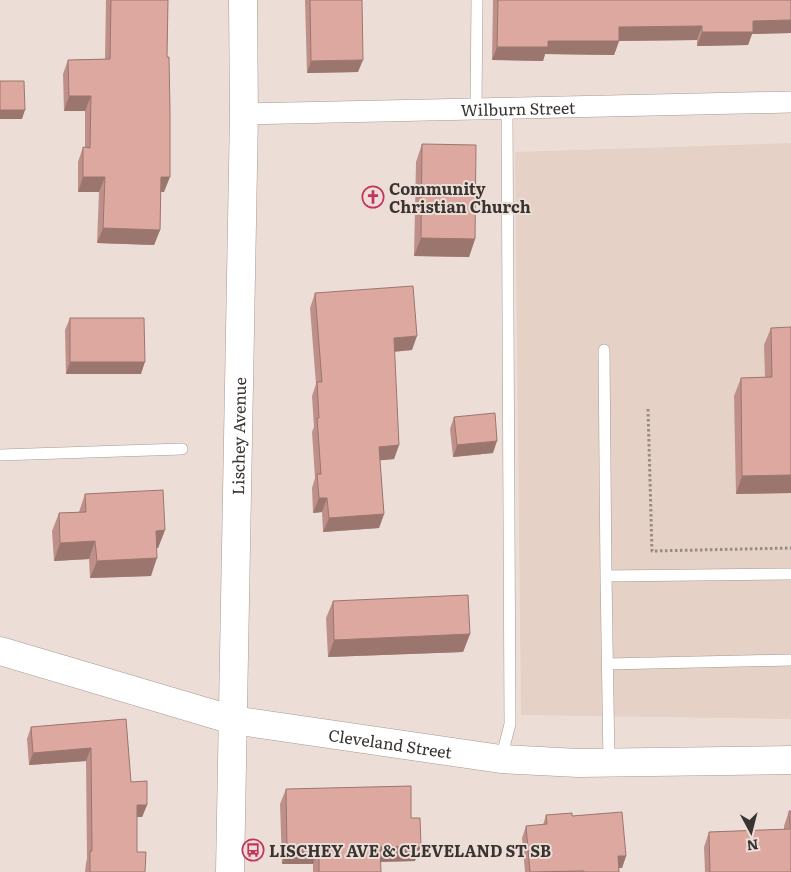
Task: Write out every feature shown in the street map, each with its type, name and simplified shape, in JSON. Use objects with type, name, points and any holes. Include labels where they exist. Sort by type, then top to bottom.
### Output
[{"type":"street","name":"Lischey Avenue","points":[[230,872],[244,114],[244,0]]},
{"type":"street","name":"Wilburn Street","points":[[244,114],[791,102]]},
{"type":"street","name":"Cleveland Street","points":[[0,651],[233,720],[501,758],[578,764],[791,760]]},
{"type":"lane","points":[[476,109],[478,0]]},
{"type":"lane","points":[[501,758],[510,724],[507,108]]},
{"type":"lane","points":[[604,350],[609,763]]},
{"type":"lane","points":[[0,455],[182,450]]},
{"type":"lane","points":[[606,576],[791,574]]},
{"type":"lane","points":[[608,664],[791,660]]},
{"type":"path","points":[[648,409],[652,551],[791,548]]},
{"type":"shaded area","points":[[791,143],[791,719],[521,715],[515,152]]},
{"type":"building","points":[[111,0],[168,0],[167,57],[169,57],[170,177],[161,177],[160,230],[103,228],[105,177],[83,177],[83,147],[90,148],[91,96],[69,96],[68,60],[110,59]]},
{"type":"building","points":[[310,0],[362,0],[363,60],[311,61]]},
{"type":"building","points":[[498,0],[791,0],[791,20],[753,21],[753,32],[702,32],[702,26],[619,27],[619,41],[548,41],[548,47],[497,47]]},
{"type":"building","points":[[0,81],[24,81],[25,110],[0,110]]},
{"type":"building","points":[[422,144],[476,145],[475,239],[421,238]]},
{"type":"building","points":[[413,286],[417,336],[394,338],[399,445],[379,447],[384,514],[329,518],[327,498],[319,498],[317,474],[321,474],[317,418],[319,418],[317,382],[322,382],[315,293]]},
{"type":"building","points":[[70,318],[144,318],[145,362],[70,362]]},
{"type":"building","points":[[791,327],[791,475],[742,476],[741,378],[772,377],[771,328]]},
{"type":"building","points":[[495,413],[497,441],[457,445],[454,417]]},
{"type":"building","points":[[163,490],[165,530],[156,531],[157,558],[97,561],[95,541],[60,543],[59,513],[86,512],[85,494]]},
{"type":"building","points":[[468,595],[470,634],[334,640],[333,601]]},
{"type":"building","points":[[126,719],[131,782],[147,781],[147,805],[137,805],[137,852],[146,852],[145,872],[90,872],[90,851],[92,851],[91,748],[33,753],[31,727]]},
{"type":"building","points":[[411,786],[411,818],[420,818],[421,846],[380,847],[381,872],[319,872],[319,848],[287,849],[286,789]]},
{"type":"building","points":[[789,811],[791,811],[791,872],[710,872],[709,832],[790,829]]},
{"type":"building","points":[[622,812],[626,856],[618,856],[619,872],[530,872],[526,826],[547,824],[546,815],[572,813],[572,816]]},
{"type":"place","name":"Community Christian Church","points":[[373,197]]},
{"type":"place","name":"LISCHEY AVE & CLEVELAND ST SB","points":[[253,850]]}]
